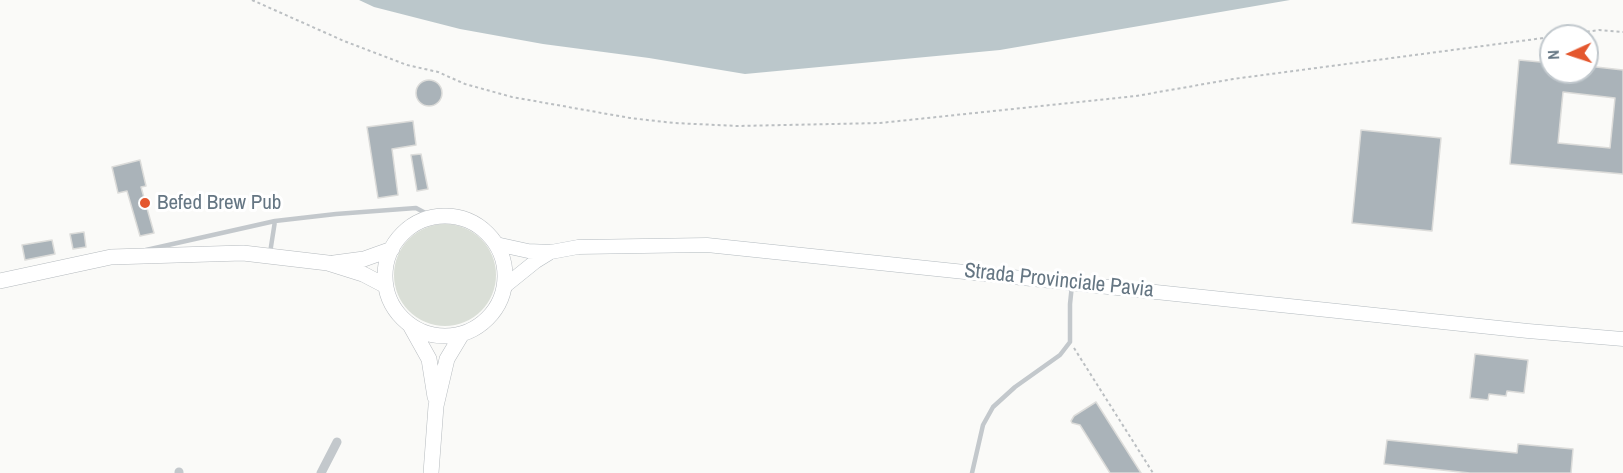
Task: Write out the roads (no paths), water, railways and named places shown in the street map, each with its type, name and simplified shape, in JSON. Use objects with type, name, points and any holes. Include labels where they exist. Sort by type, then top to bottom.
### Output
[{"type":"main road","points":[[410,325],[426,333],[444,336],[462,334],[478,327],[500,302],[504,286],[504,264],[496,244],[484,230],[469,220],[451,216],[433,217],[416,223],[402,234],[392,249],[386,267],[386,286],[390,301],[410,325],[429,359],[436,406]]},
{"type":"main road","name":"Strada Provinciale Pavia","points":[[496,244],[528,251],[551,252],[578,247],[707,245],[1623,339]]},
{"type":"main road","points":[[328,263],[364,259],[392,249]]},
{"type":"main road","points":[[504,286],[551,252]]},
{"type":"main road","points":[[0,281],[111,257],[243,253],[328,263],[363,274],[386,286]]},
{"type":"main road","points":[[431,473],[436,406],[447,359],[462,334]]},
{"type":"street","points":[[321,473],[337,442]]},
{"type":"lane","points":[[111,257],[275,221],[416,208],[433,217]]},
{"type":"lane","points":[[269,256],[275,221]]},
{"type":"lane","points":[[972,473],[983,425],[993,407],[1015,387],[1060,355],[1070,342],[1072,282]]},
{"type":"place","name":"Befed Brew Pub","points":[[145,203]]}]
